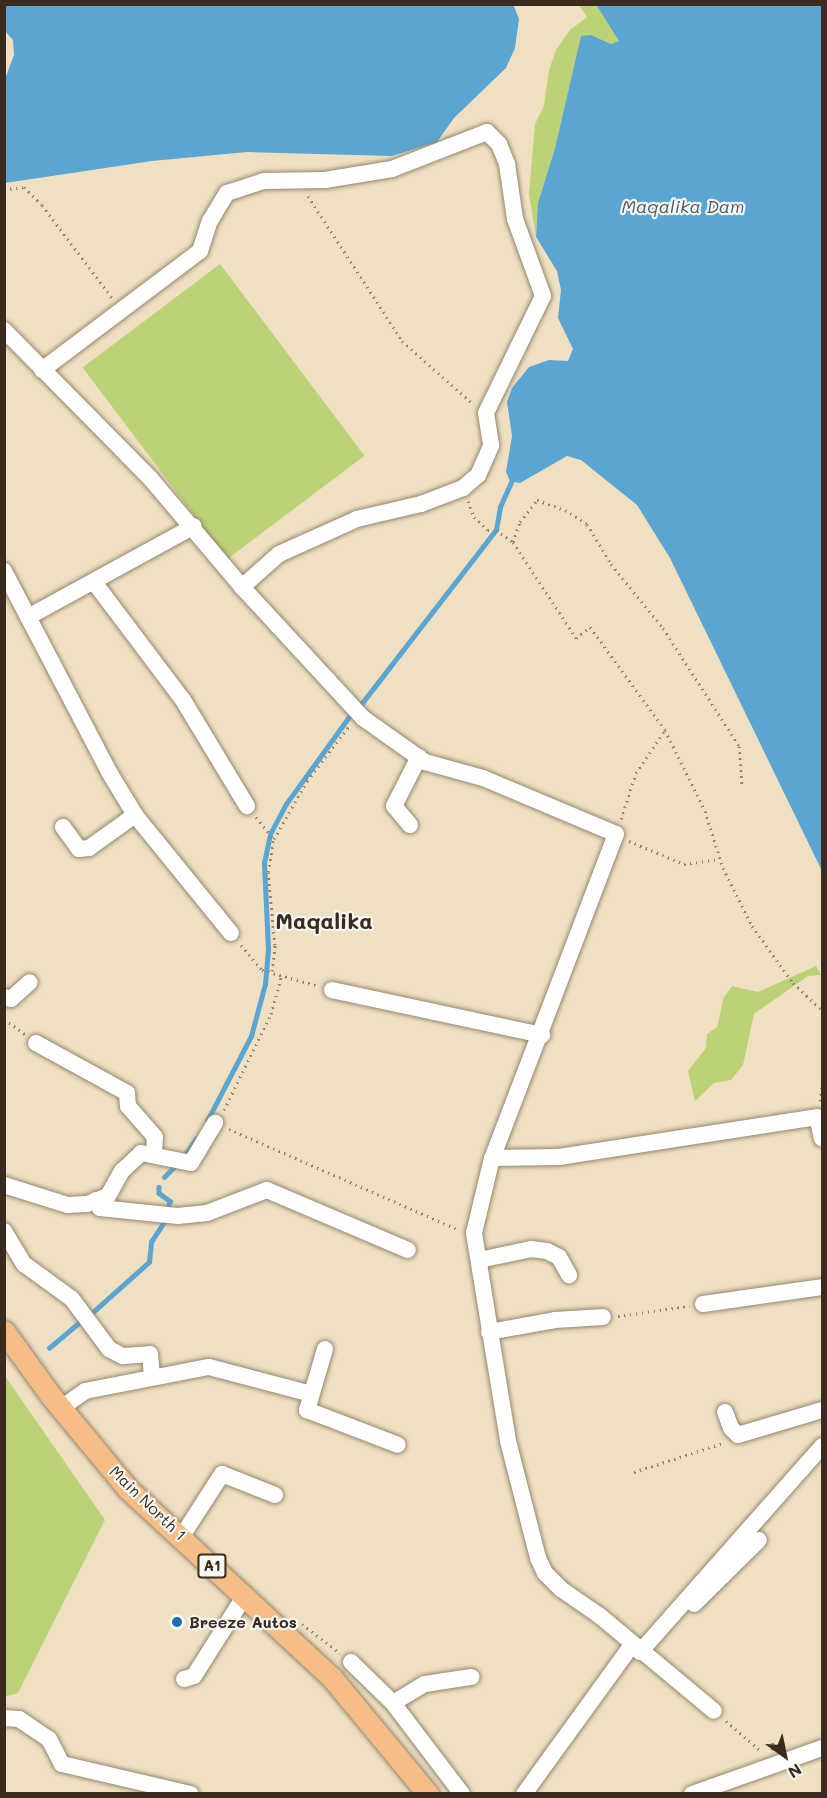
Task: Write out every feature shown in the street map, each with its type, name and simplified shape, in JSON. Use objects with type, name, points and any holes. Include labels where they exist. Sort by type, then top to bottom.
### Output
[{"type":"main road","name":"Main North 1","points":[[4,1331],[61,1408],[128,1489],[182,1536],[332,1678],[428,1794]]},
{"type":"street","points":[[42,370],[200,251],[210,221],[227,193],[263,181],[326,180],[392,169],[487,132],[499,144],[507,164],[515,219],[543,296],[486,413],[491,446],[478,475],[463,488],[421,504],[357,519],[279,554],[242,587]]},
{"type":"street","points":[[4,330],[194,526],[242,587],[325,673],[358,714],[419,757],[483,778],[616,834],[542,1035],[492,1158],[474,1233],[508,1442],[545,1573],[714,1711]]},
{"type":"street","points":[[28,617],[194,526]]},
{"type":"street","points":[[4,571],[135,815],[231,933]]},
{"type":"street","points":[[94,582],[183,700],[247,806]]},
{"type":"street","points":[[410,825],[394,806],[419,757]]},
{"type":"street","points":[[63,827],[78,849],[88,848],[135,815]]},
{"type":"street","points":[[4,997],[11,999],[30,982]]},
{"type":"street","points":[[332,990],[542,1035]]},
{"type":"street","points":[[36,1043],[127,1093],[128,1106],[154,1137],[154,1154]]},
{"type":"street","points":[[492,1158],[559,1157],[817,1117],[822,1138]]},
{"type":"street","points":[[6,1191],[68,1205],[96,1200],[116,1187],[130,1161],[141,1153],[191,1163],[215,1123]]},
{"type":"street","points":[[96,1200],[100,1208],[178,1216],[207,1213],[267,1190],[408,1250]]},
{"type":"street","points":[[4,1231],[24,1264],[72,1299],[110,1349],[123,1356],[150,1354],[157,1375]]},
{"type":"street","points":[[479,1260],[531,1248],[547,1251],[559,1257],[569,1275]]},
{"type":"street","points":[[703,1304],[822,1287]]},
{"type":"street","points":[[489,1332],[555,1320],[603,1317]]},
{"type":"street","points":[[325,1349],[307,1410],[398,1445]]},
{"type":"street","points":[[61,1408],[85,1391],[157,1375],[209,1367],[311,1394]]},
{"type":"street","points":[[725,1412],[730,1428],[738,1435],[822,1410]]},
{"type":"street","points":[[524,1794],[636,1649],[658,1631],[822,1446]]},
{"type":"street","points":[[182,1536],[222,1474],[275,1495]]},
{"type":"street","points":[[658,1631],[667,1629],[759,1540]]},
{"type":"street","points":[[184,1680],[194,1676],[244,1597]]},
{"type":"street","points":[[351,1662],[393,1703],[462,1794]]},
{"type":"street","points":[[393,1703],[424,1684],[471,1677]]},
{"type":"street","points":[[4,1718],[19,1719],[49,1739],[62,1764],[191,1794]]},
{"type":"street","points":[[692,1794],[822,1748]]},
{"type":"path","points":[[300,181],[402,341],[460,396],[486,413]]},
{"type":"path","points":[[4,189],[24,186],[42,205],[120,311]]},
{"type":"path","points":[[463,488],[474,517],[488,530],[496,530],[513,542],[576,638],[590,627],[665,730],[705,811],[720,859],[752,926],[793,983],[822,1010]]},
{"type":"path","points":[[513,542],[520,522],[537,500],[565,510],[587,524],[611,564],[663,628],[739,746],[742,787]]},
{"type":"path","points":[[272,971],[275,945],[268,872],[274,839],[307,781],[358,714]]},
{"type":"path","points":[[665,730],[636,773],[616,834],[684,864],[720,859]]},
{"type":"path","points":[[247,806],[274,839]]},
{"type":"path","points":[[231,933],[262,970],[332,990]]},
{"type":"path","points":[[282,974],[271,1014],[215,1123],[358,1187],[474,1233]]},
{"type":"path","points":[[4,1019],[36,1043]]},
{"type":"path","points":[[603,1317],[703,1304]]},
{"type":"path","points":[[634,1472],[738,1435]]},
{"type":"path","points":[[714,1711],[771,1756]]},
{"type":"green space","points":[[579,5],[598,5],[620,41],[611,44],[591,35],[581,37],[555,148],[538,203],[536,237],[529,194],[535,124],[544,106],[549,70],[556,50],[570,30],[587,17]]},
{"type":"green space","points":[[220,264],[364,456],[227,559],[83,368]]},
{"type":"green space","points":[[816,966],[821,975],[808,976],[754,1014],[743,1065],[731,1080],[714,1083],[695,1101],[688,1071],[706,1048],[707,1034],[717,1027],[724,997],[732,986],[758,992]]},
{"type":"green space","points":[[5,1376],[105,1520],[18,1693],[5,1697]]},
{"type":"water","points":[[5,4],[513,4],[519,19],[515,48],[506,68],[454,118],[437,142],[392,156],[247,152],[152,161],[5,183],[5,79],[14,55],[13,40],[5,31]]},
{"type":"water","name":"Maqalika Dam","points":[[822,5],[822,871],[670,558],[637,505],[581,460],[567,456],[520,483],[510,481],[506,472],[512,436],[507,402],[512,388],[529,367],[549,360],[568,361],[573,349],[558,318],[561,290],[557,271],[536,237],[538,203],[555,148],[581,36],[591,35],[611,44],[619,41],[597,6]]},
{"type":"waterway","points":[[359,707],[496,530],[500,507],[513,478]]},
{"type":"waterway","points":[[207,1121],[251,1036],[265,984],[268,949],[264,863],[270,834],[286,804],[349,717]]},
{"type":"waterway","points":[[184,1156],[196,1139]]},
{"type":"waterway","points":[[164,1177],[177,1164]]},
{"type":"waterway","points":[[159,1187],[159,1193],[170,1201],[168,1209]]},
{"type":"waterway","points":[[93,1312],[149,1262],[151,1242],[166,1219]]},
{"type":"waterway","points":[[49,1348],[81,1321]]},
{"type":"place","name":"Breeze Autos","points":[[177,1622]]},
{"type":"district","name":"Maqalika","points":[[324,921]]}]
